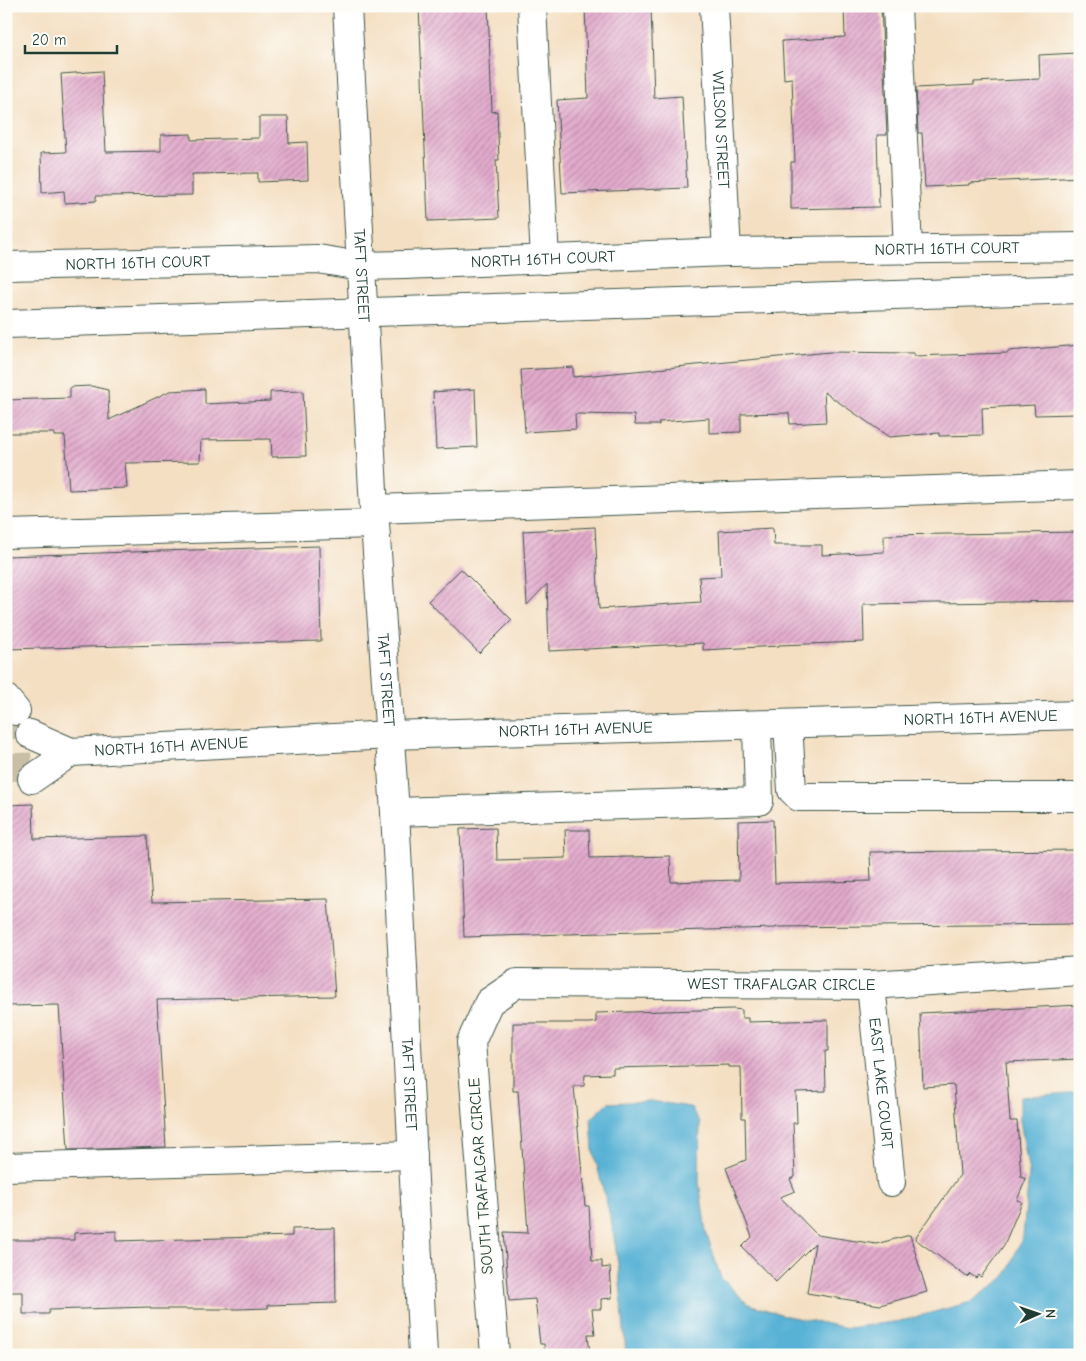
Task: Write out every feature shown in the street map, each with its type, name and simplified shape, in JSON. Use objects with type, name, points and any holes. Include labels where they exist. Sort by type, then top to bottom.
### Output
[{"type":"street","name":"TAFT STREET","points":[[346,6],[375,516],[395,812],[423,1355]]},
{"type":"street","points":[[532,6],[545,260]]},
{"type":"street","name":"WILSON STREET","points":[[714,6],[727,252]]},
{"type":"street","points":[[897,6],[908,250]]},
{"type":"street","name":"NORTH 16TH COURT","points":[[6,266],[318,259],[360,266],[727,252],[1080,247]]},
{"type":"street","points":[[6,324],[1080,290]]},
{"type":"street","points":[[6,534],[1080,485]]},
{"type":"street","name":"NORTH 16TH AVENUE","points":[[71,752],[390,735],[1080,716]]},
{"type":"street","points":[[788,724],[792,790],[800,796],[1080,797]]},
{"type":"street","points":[[395,812],[759,801],[757,725]]},
{"type":"street","points":[[30,734],[71,752]]},
{"type":"street","points":[[32,779],[71,752]]},
{"type":"street","name":"WEST TRAFALGAR CIRCLE","points":[[489,1002],[517,983],[871,985],[1080,971]]},
{"type":"street","name":"EAST LAKE COURT","points":[[871,985],[891,1182]]},
{"type":"street","name":"SOUTH TRAFALGAR CIRCLE","points":[[489,1002],[471,1042],[495,1355]]},
{"type":"street","points":[[6,1167],[413,1155]]},
{"type":"water","points":[[1080,1092],[1080,1355],[626,1355],[619,1270],[612,1224],[593,1150],[591,1119],[608,1103],[651,1101],[690,1107],[700,1122],[699,1181],[706,1232],[721,1278],[748,1304],[787,1316],[848,1328],[901,1321],[971,1302],[1005,1277],[1023,1236],[1029,1174],[1020,1120],[1020,1097]]},
{"type":"building","points":[[419,6],[488,6],[492,112],[497,111],[499,160],[496,160],[499,218],[428,221]]},
{"type":"building","points":[[585,6],[651,6],[654,98],[682,96],[687,188],[562,193],[557,100],[588,98]]},
{"type":"building","points":[[844,6],[881,6],[887,135],[877,135],[879,207],[791,209],[791,162],[795,162],[792,78],[784,79],[782,41],[845,37]]},
{"type":"building","points":[[1077,53],[1080,111],[1080,177],[925,187],[922,133],[918,133],[916,88],[974,85],[974,82],[1040,79],[1039,55]]},
{"type":"building","points":[[102,71],[106,152],[161,151],[161,135],[191,134],[191,140],[259,138],[259,117],[288,117],[289,143],[307,142],[308,180],[258,182],[258,173],[192,174],[192,195],[96,196],[96,201],[65,203],[64,191],[42,193],[41,153],[66,152],[61,74]]},
{"type":"building","points":[[1080,345],[1080,404],[1077,404],[1077,414],[1035,415],[1034,405],[982,408],[983,435],[939,436],[939,433],[889,437],[824,392],[826,422],[790,424],[789,413],[741,414],[741,432],[709,433],[709,418],[659,422],[659,425],[635,425],[634,415],[575,414],[576,429],[525,432],[521,370],[573,367],[573,377],[830,352],[914,353],[914,356],[1008,353],[1008,351]]},
{"type":"building","points":[[91,386],[108,390],[109,420],[170,391],[205,389],[205,404],[270,401],[270,392],[303,391],[306,456],[272,457],[271,439],[201,440],[200,462],[125,463],[127,488],[69,490],[65,436],[54,436],[54,433],[6,433],[6,400],[70,398],[70,387]]},
{"type":"building","points":[[475,389],[477,447],[436,449],[433,392]]},
{"type":"building","points":[[595,527],[599,609],[701,602],[699,577],[721,576],[719,531],[773,528],[774,545],[822,545],[822,555],[884,552],[884,535],[1080,532],[1080,601],[863,604],[864,642],[703,650],[703,643],[549,651],[547,584],[527,605],[523,531]]},
{"type":"building","points":[[319,546],[321,641],[6,649],[6,556]]},
{"type":"building","points":[[461,569],[512,620],[479,653],[428,601]]},
{"type":"building","points":[[33,804],[34,839],[147,836],[152,902],[328,899],[335,996],[157,1000],[166,1147],[68,1150],[59,1005],[6,1006],[6,805]]},
{"type":"building","points":[[773,820],[775,883],[871,881],[870,852],[1080,850],[1080,924],[776,927],[464,937],[460,829],[496,828],[497,860],[566,858],[565,830],[589,830],[590,858],[670,856],[671,882],[739,880],[738,821]]},
{"type":"building","points":[[1080,1005],[1080,1059],[1006,1062],[1010,1121],[1017,1121],[1021,1177],[1026,1179],[1017,1200],[1022,1202],[1004,1245],[981,1277],[978,1275],[976,1278],[970,1274],[967,1277],[915,1239],[960,1175],[954,1085],[923,1087],[920,1013]]},
{"type":"building","points":[[742,1010],[742,1018],[748,1018],[748,1022],[828,1020],[828,1051],[825,1051],[826,1091],[796,1092],[797,1123],[793,1123],[795,1177],[790,1179],[795,1191],[780,1197],[817,1235],[876,1244],[910,1235],[927,1292],[880,1305],[807,1293],[815,1243],[776,1282],[742,1247],[752,1237],[726,1168],[746,1160],[745,1118],[742,1118],[741,1067],[729,1067],[729,1065],[613,1068],[613,1074],[585,1075],[584,1086],[574,1086],[585,1206],[589,1206],[592,1261],[602,1261],[602,1268],[610,1267],[612,1298],[601,1299],[601,1309],[592,1309],[595,1334],[588,1334],[590,1355],[545,1355],[544,1344],[540,1344],[535,1299],[509,1301],[504,1232],[528,1233],[518,1091],[513,1091],[513,1023],[590,1023],[596,1022],[596,1013]]},
{"type":"building","points":[[335,1228],[336,1303],[268,1305],[268,1308],[238,1309],[150,1309],[150,1307],[49,1310],[49,1314],[23,1314],[23,1292],[6,1292],[6,1240],[74,1240],[74,1233],[116,1231],[116,1241],[292,1236],[292,1229]]},
{"type":"tunnel","points":[[16,711],[18,781]]}]
